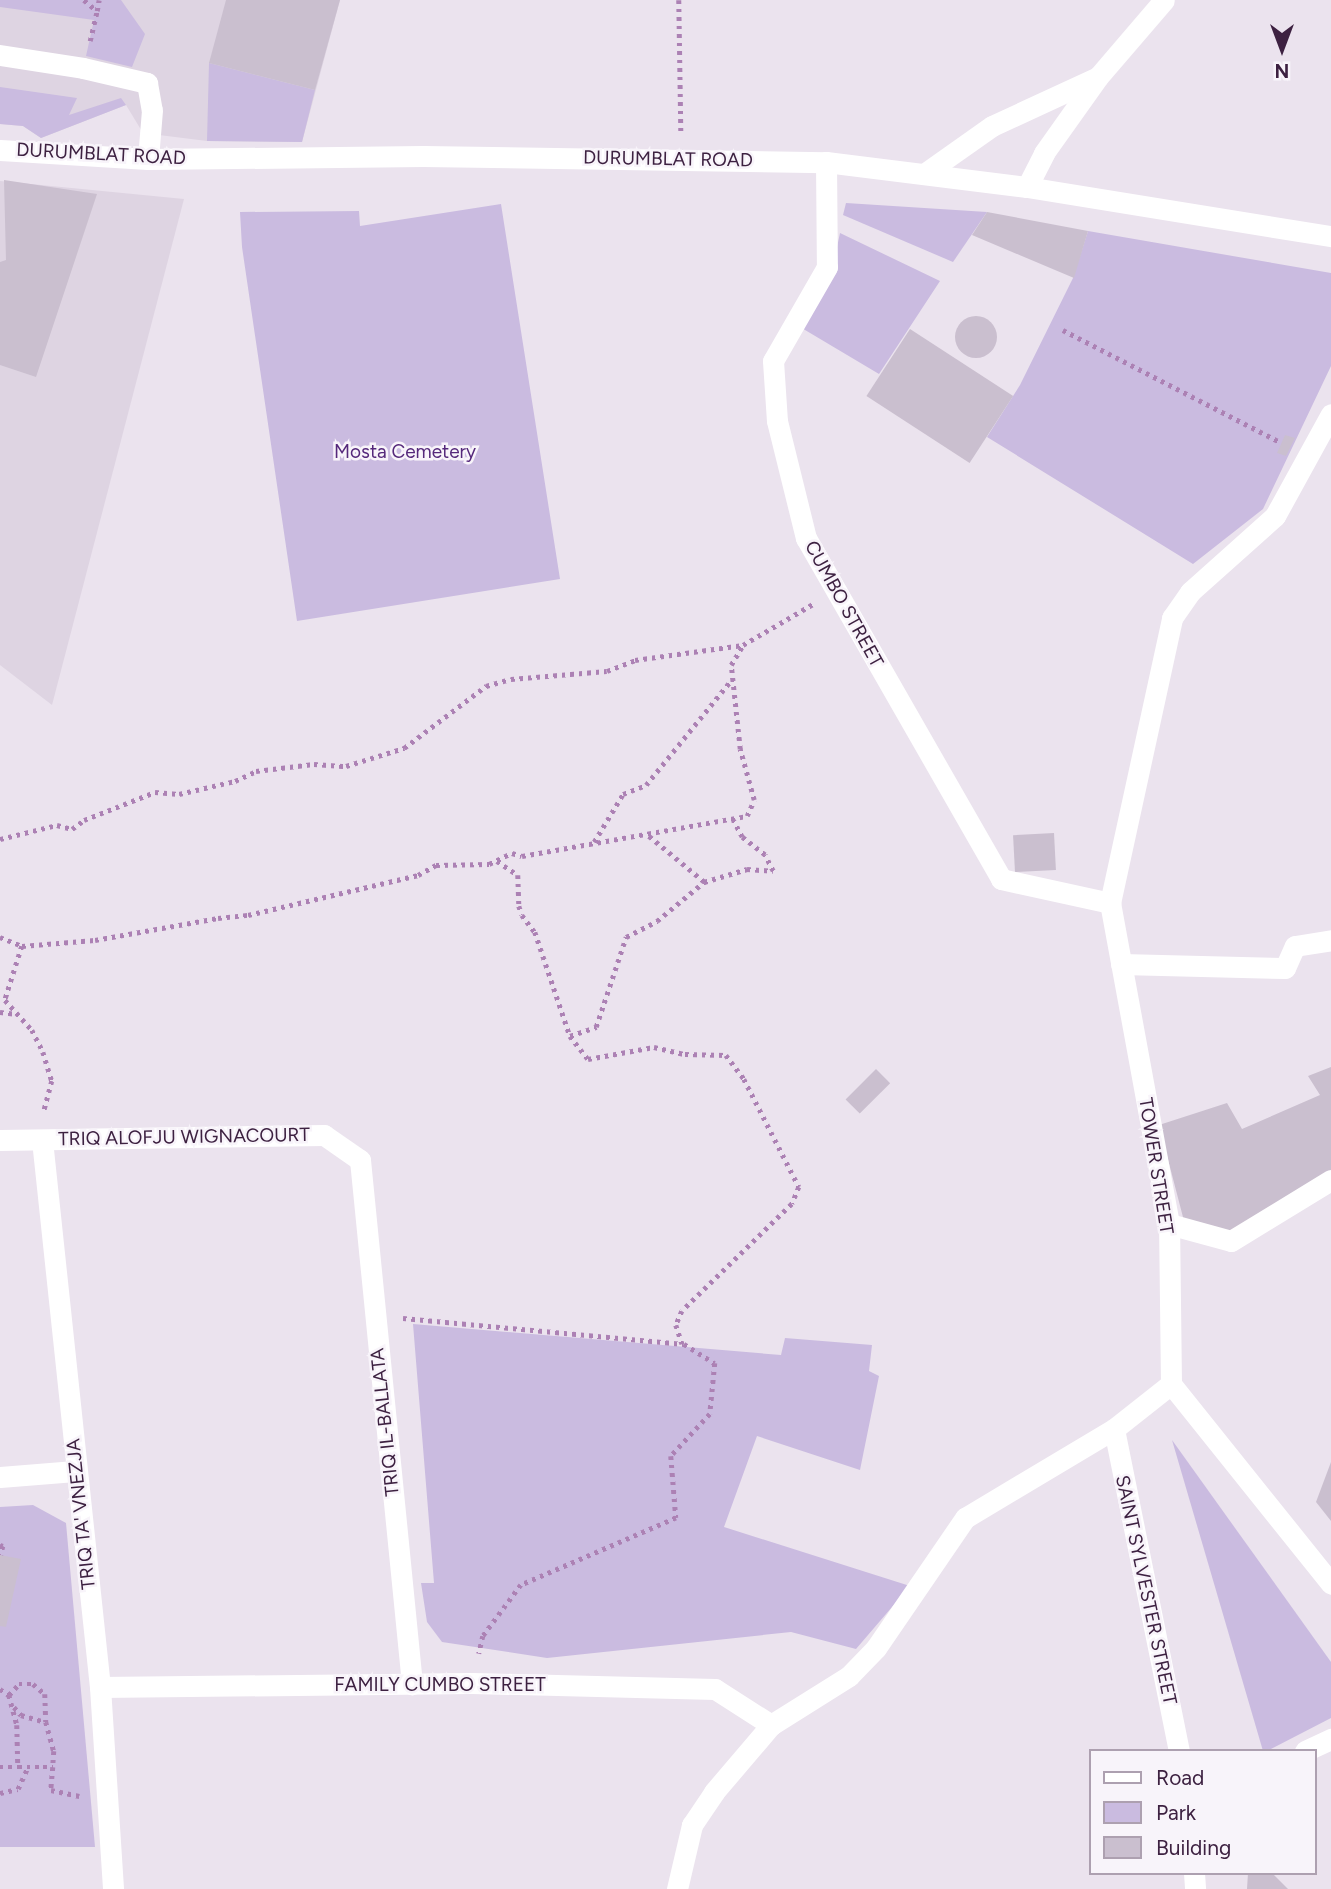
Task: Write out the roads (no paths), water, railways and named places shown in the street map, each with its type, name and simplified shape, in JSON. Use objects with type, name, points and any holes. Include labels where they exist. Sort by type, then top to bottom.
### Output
[{"type":"street","points":[[1027,187],[1044,153],[1098,77],[1164,0]]},
{"type":"street","points":[[0,55],[83,68],[147,83],[152,110],[148,159]]},
{"type":"street","points":[[925,174],[992,126],[1098,77]]},
{"type":"street","name":"DURUMBLAT ROAD","points":[[0,150],[148,159],[422,156],[827,162],[1027,187],[1331,236]]},
{"type":"street","name":"CUMBO STREET","points":[[827,162],[827,267],[772,361],[777,421],[806,538],[1001,879],[1110,903]]},
{"type":"street","name":"TOWER STREET","points":[[1171,1384],[1168,1224],[1110,903],[1171,618],[1190,592],[1275,516],[1331,414]]},
{"type":"street","points":[[1121,964],[1285,968],[1295,946],[1331,940]]},
{"type":"street","name":"TRIQ ALOFJU WIGNACOURT","points":[[0,1139],[324,1135],[360,1160]]},
{"type":"street","name":"TRIQ TA' VNEZJA","points":[[42,1140],[100,1687],[113,1889]]},
{"type":"street","name":"TRIQ IL-BALLATA","points":[[360,1160],[412,1684]]},
{"type":"street","points":[[1168,1224],[1231,1241],[1331,1180]]},
{"type":"street","points":[[677,1889],[692,1825],[714,1792],[771,1725],[849,1676],[876,1648],[965,1518],[1114,1429],[1171,1384],[1331,1584]]},
{"type":"street","name":"SAINT SYLVESTER STREET","points":[[1114,1429],[1179,1749]]},
{"type":"street","points":[[0,1477],[75,1471]]},
{"type":"street","name":"FAMILY CUMBO STREET","points":[[100,1687],[472,1683],[715,1689],[771,1725]]},
{"type":"street","points":[[1309,1749],[1331,1739]]},
{"type":"park label","name":"Mosta Cemetery","points":[[405,452]]}]
